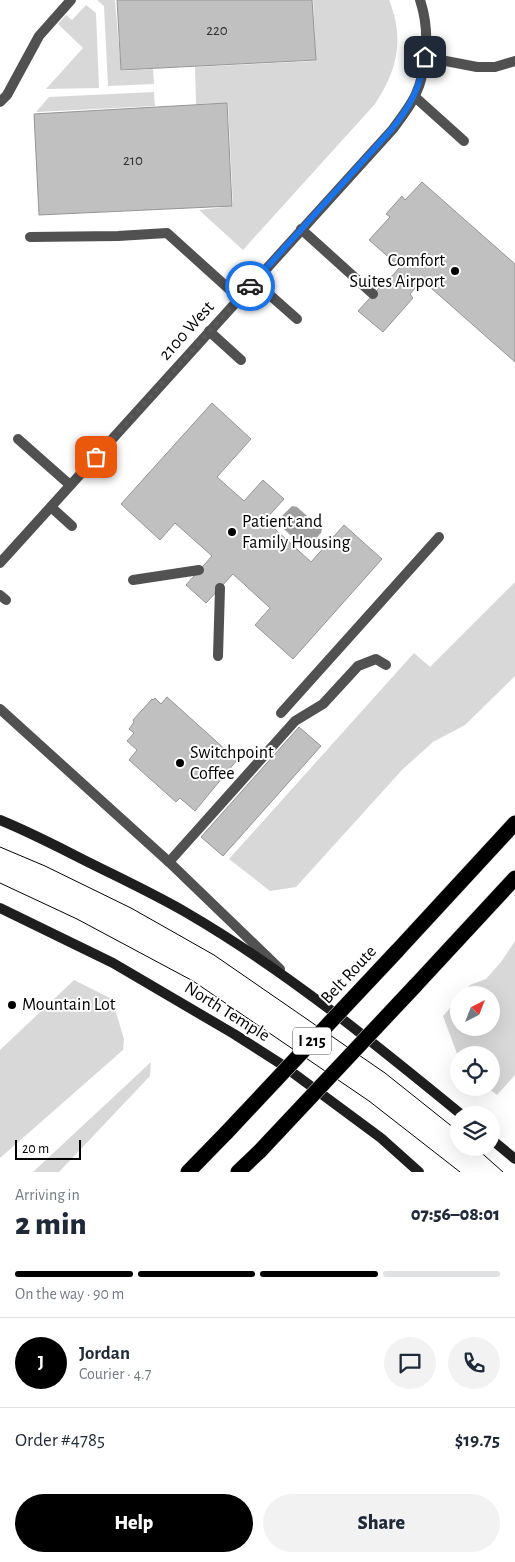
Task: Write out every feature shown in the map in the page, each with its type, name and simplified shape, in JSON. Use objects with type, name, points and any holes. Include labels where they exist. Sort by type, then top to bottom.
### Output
[{"type":"highway","name":"Belt Route","points":[[188,1172],[515,823]]},
{"type":"highway","name":"I 215","points":[[238,1172],[260,1151],[515,878]]},
{"type":"main road","points":[[0,820],[25,830],[187,913],[235,943],[293,982],[407,1069],[451,1106]]},
{"type":"main road","name":"North Temple","points":[[0,908],[113,963],[234,1034],[281,1064],[381,1138],[419,1172]]},
{"type":"main road","points":[[500,1146],[515,1159]]},
{"type":"street","points":[[0,102],[7,95],[39,36],[71,0]]},
{"type":"street","name":"2100 West","points":[[0,563],[392,129],[415,97],[422,78],[426,33],[420,0]]},
{"type":"street","points":[[425,57],[477,67],[495,67],[515,61]]},
{"type":"street","points":[[415,97],[464,141]]},
{"type":"street","points":[[301,229],[373,294]]},
{"type":"street","points":[[30,237],[167,234],[239,298]]},
{"type":"street","points":[[254,281],[297,319]]},
{"type":"street","points":[[209,331],[241,360]]},
{"type":"street","points":[[18,439],[70,485]]},
{"type":"street","points":[[50,507],[72,526]]},
{"type":"street","points":[[281,713],[439,537]]},
{"type":"street","points":[[133,580],[199,570]]},
{"type":"street","points":[[218,656],[220,588]]},
{"type":"street","points":[[169,862],[296,721],[323,704],[358,666],[376,659],[386,665]]},
{"type":"street","points":[[0,709],[169,862],[293,982]]},
{"type":"shaded area","points":[[97,0],[115,0],[121,71],[153,69],[154,84],[108,86],[104,6]]},
{"type":"shaded area","points":[[313,0],[389,0],[397,28],[396,54],[393,67],[383,92],[375,104],[243,250],[199,210],[233,206],[228,103],[196,104],[195,67],[316,61]]},
{"type":"shaded area","points":[[86,5],[96,13],[99,88],[46,89],[83,48],[58,24],[66,15],[72,20]]},
{"type":"shaded area","points":[[154,92],[155,106],[36,112],[49,97]]},
{"type":"shaded area","points":[[292,506],[297,507],[322,529],[321,533],[306,549],[276,522]]},
{"type":"shaded area","points":[[515,582],[515,676],[465,725],[433,742],[402,770],[296,887],[270,891],[229,859],[414,653],[430,667]]},
{"type":"shaded area","points":[[515,941],[515,1075],[500,1092],[500,1046],[454,1046],[450,1036],[500,1036],[500,986],[469,986],[486,979],[501,962]]},
{"type":"shaded area","points":[[74,980],[112,999],[124,1039],[123,1050],[0,1158],[0,1050]]},
{"type":"shaded area","points":[[450,1008],[450,1035],[443,1016]]},
{"type":"shaded area","points":[[151,1062],[150,1076],[59,1172],[33,1172]]},
{"type":"building","points":[[117,0],[312,0],[316,60],[121,70]]},
{"type":"building","points":[[227,103],[232,206],[39,215],[34,114]]},
{"type":"building","name":"Comfort Suites Airport","points":[[422,182],[515,264],[515,362],[422,280],[410,294],[413,298],[383,332],[358,311],[400,267],[369,240],[390,217],[386,214],[402,196],[405,200]]},
{"type":"building","name":"Patient and Family Housing","points":[[212,403],[251,439],[217,477],[244,501],[263,480],[284,499],[265,520],[311,562],[344,525],[382,559],[293,659],[255,625],[270,608],[233,574],[206,603],[186,585],[212,556],[175,523],[160,540],[121,504]]},
{"type":"building","points":[[167,697],[237,760],[195,811],[180,798],[176,802],[129,760],[137,750],[127,741],[134,733],[129,729],[134,722],[133,720],[152,699],[155,698],[161,704]]},
{"type":"building","points":[[299,727],[321,746],[223,856],[201,837]]},
{"type":"tram line","points":[[0,847],[45,866],[131,908],[214,955],[385,1073],[450,1125]]},
{"type":"tram line","points":[[0,883],[77,919],[193,981],[369,1101],[460,1172]]},
{"type":"tram line","points":[[485,1156],[503,1172]]},
{"type":"way so far","points":[[96,457],[250,286]]},
{"type":"place","name":"Comfort Suites Airport","points":[[455,271]]},
{"type":"place","name":"Patient and Family Housing","points":[[232,532]]},
{"type":"place","name":"Switchpoint Coffee","points":[[180,763]]},
{"type":"place","name":"Mountain Lot","points":[[12,1005]]},
{"type":"route","points":[[250,286],[405,113],[415,97],[422,78],[425,57]]}]
